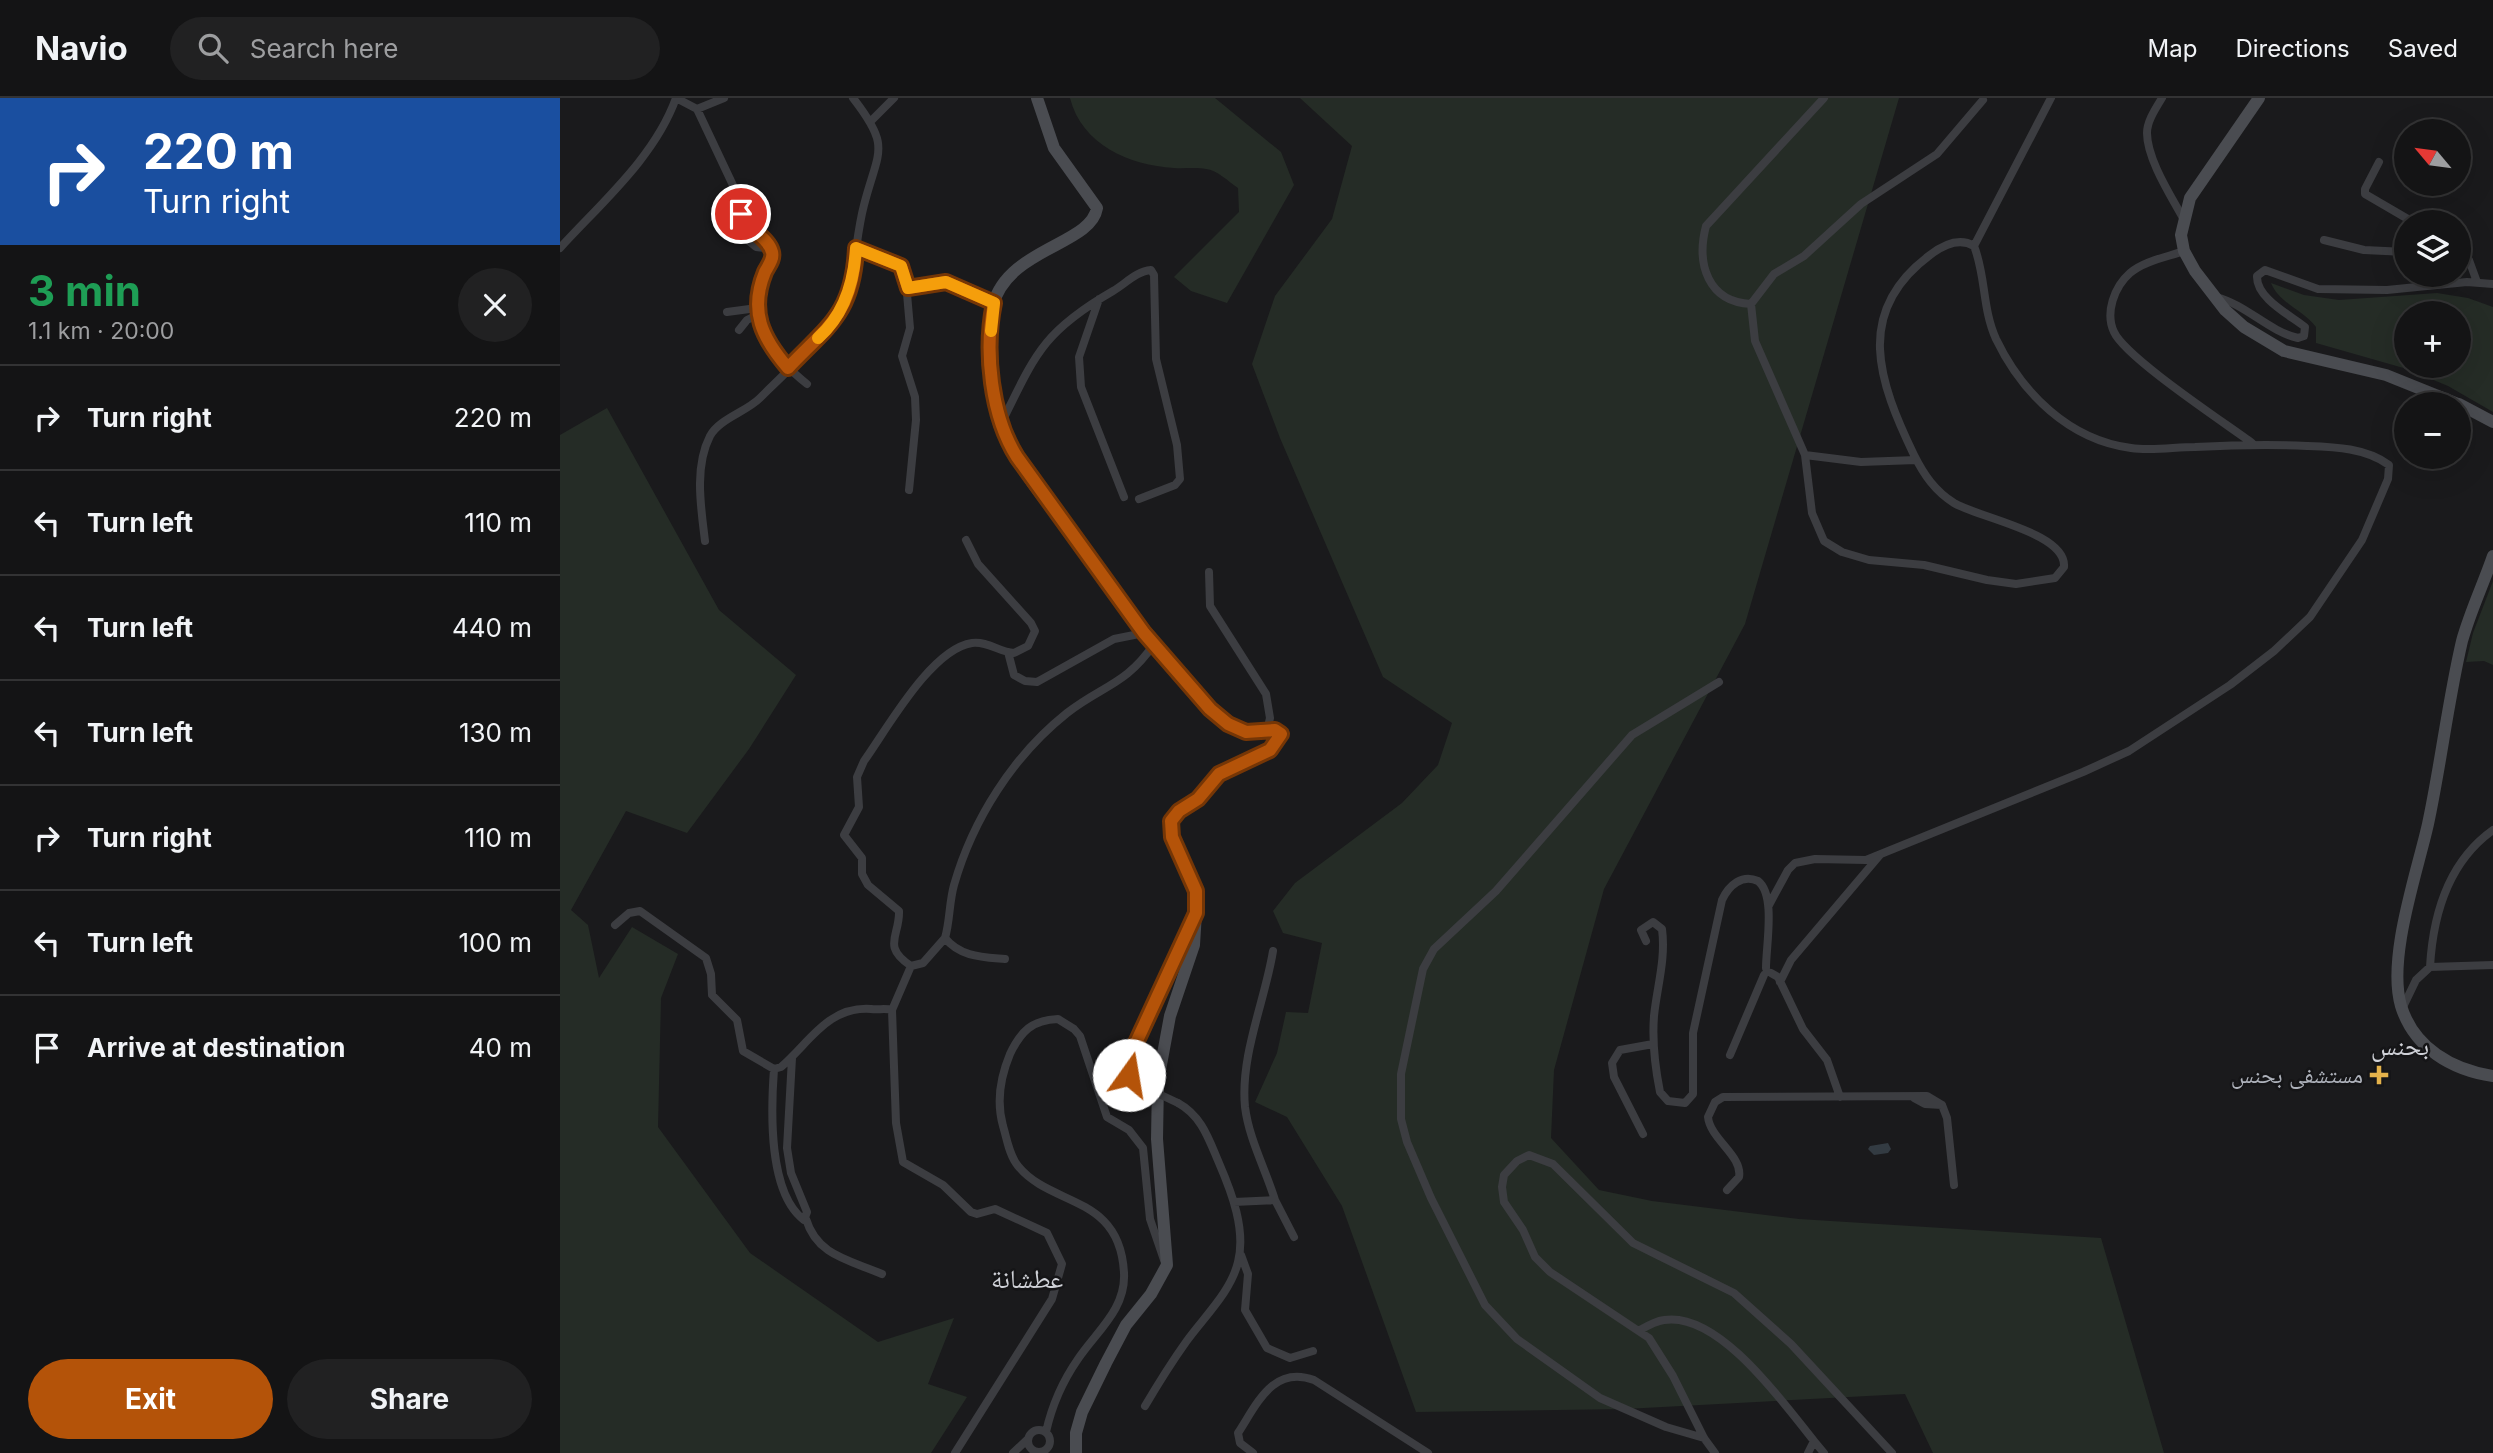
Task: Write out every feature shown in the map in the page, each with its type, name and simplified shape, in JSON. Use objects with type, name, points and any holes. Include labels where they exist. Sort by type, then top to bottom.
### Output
[{"type":"main road","points":[[1037,98],[1054,148],[1094,201],[1096,216],[1082,230],[1020,265],[1000,288],[991,318],[994,399],[1000,426],[1035,483],[1144,633],[1210,709],[1228,724],[1246,732],[1275,730],[1281,734],[1270,750],[1219,774],[1198,799],[1179,811],[1171,821],[1172,837],[1196,891],[1196,913],[1194,945],[1170,1016],[1158,1081],[1157,1139],[1167,1265],[1151,1294],[1126,1325],[1082,1412],[1076,1433],[1076,1453]]},
{"type":"main road","points":[[2259,98],[2200,179],[2183,218],[2181,235],[2184,251],[2212,296],[2244,327],[2284,351],[2386,375],[2429,392]]},
{"type":"main road","points":[[2471,410],[2493,422]]},
{"type":"main road","points":[[2493,556],[2463,638],[2427,825],[2405,917],[2398,968],[2402,1009],[2416,1034],[2434,1054],[2456,1067],[2493,1076]]},
{"type":"street","points":[[560,248],[645,152],[676,98],[696,108],[739,198],[744,223],[771,249],[772,257],[762,281],[757,311],[766,341],[788,368],[807,384]]},
{"type":"street","points":[[696,108],[724,98]]},
{"type":"street","points":[[705,541],[701,484],[702,456],[708,439],[724,422],[755,402],[832,325],[841,311],[853,275],[863,207],[880,149],[871,121],[853,98]]},
{"type":"street","points":[[871,121],[894,98]]},
{"type":"street","points":[[1751,304],[1728,301],[1713,289],[1701,249],[1706,226],[1824,98]]},
{"type":"street","points":[[1974,246],[2051,98]]},
{"type":"street","points":[[2162,98],[2147,133],[2162,180],[2183,218]]},
{"type":"street","points":[[1769,905],[1788,870],[1795,863],[1815,859],[1856,862],[1881,855],[2129,751],[2230,685],[2274,651],[2310,617],[2362,540],[2388,479],[2389,465],[2378,457],[2338,447],[2252,443],[2129,448],[2084,433],[2054,415],[2025,384],[1997,339],[1984,301],[1980,267],[1974,246],[1968,242],[1948,244],[1919,264],[1892,297],[1882,324],[1882,379],[1916,460],[1933,487],[1955,504],[2046,538],[2064,561],[2060,573],[2055,578],[2015,584],[1924,565],[1870,560],[1842,552],[1824,541],[1816,528],[1805,455],[1755,341],[1751,304],[1774,274],[1804,256],[1861,204],[1937,154],[1983,100]]},
{"type":"street","points":[[2379,162],[2365,194],[2394,211]]},
{"type":"street","points":[[740,234],[760,249],[771,249]]},
{"type":"street","points":[[2324,240],[2364,250],[2394,251]]},
{"type":"street","points":[[856,248],[901,266],[908,288],[910,328],[902,356],[915,397],[916,420],[909,490]]},
{"type":"street","points":[[2184,251],[2145,264],[2130,273],[2120,286],[2109,311],[2114,334],[2147,365],[2252,443]]},
{"type":"street","points":[[2471,266],[2477,282]]},
{"type":"street","points":[[2212,296],[2234,302],[2280,331],[2298,338],[2304,336],[2305,327],[2272,302],[2259,286],[2257,276],[2265,270],[2318,289],[2387,290],[2477,282],[2493,284]]},
{"type":"street","points":[[1000,426],[1045,342],[1065,321],[1144,271],[1154,271],[1156,359],[1177,445],[1180,478],[1175,485],[1139,499]]},
{"type":"street","points":[[908,288],[946,282],[994,303]]},
{"type":"street","points":[[1099,299],[1079,356],[1081,387],[1124,497]]},
{"type":"street","points":[[727,312],[757,311]]},
{"type":"street","points":[[738,330],[757,311]]},
{"type":"street","points":[[1805,455],[1861,462],[1916,460]]},
{"type":"street","points":[[966,540],[978,564],[1035,631],[1028,646],[1018,652],[1008,652],[982,643],[970,643],[948,654],[909,697],[864,761],[858,777],[859,807],[844,835],[845,840],[862,858],[862,874],[868,885],[899,911],[892,942],[901,960],[911,966],[923,963],[946,938],[949,907],[961,865],[984,813],[1016,764],[1067,714],[1128,676],[1154,644]]},
{"type":"street","points":[[1209,572],[1210,606],[1266,694],[1270,718],[1267,731]]},
{"type":"street","points":[[1008,652],[1014,675],[1025,681],[1037,682],[1114,639],[1144,633]]},
{"type":"street","points":[[1704,1438],[1666,1427],[1600,1398],[1517,1339],[1485,1305],[1431,1198],[1407,1142],[1401,1119],[1401,1074],[1423,969],[1434,948],[1473,915],[1504,883],[1617,748],[1632,735],[1719,682]]},
{"type":"street","points":[[2402,1009],[2416,980],[2430,967],[2435,921],[2441,900],[2466,855],[2493,830]]},
{"type":"street","points":[[1780,982],[1791,960],[1881,855]]},
{"type":"street","points":[[1646,940],[1642,930],[1653,922],[1662,929],[1664,944],[1653,1044],[1662,1096],[1673,1102],[1688,1101],[1695,1089],[1693,1033],[1722,900],[1731,886],[1749,877],[1764,886],[1769,905],[1767,972],[1730,1055]]},
{"type":"street","points":[[615,925],[629,913],[640,911],[706,958],[711,974],[712,995],[737,1020],[743,1051],[774,1069]]},
{"type":"street","points":[[1196,913],[1127,1065],[1129,1075],[1142,1086],[1192,1112],[1201,1124],[1234,1202],[1240,1252],[1248,1274],[1245,1310],[1267,1348],[1281,1357],[1290,1358],[1314,1351]]},
{"type":"street","points":[[946,938],[953,948],[961,952],[1005,959]]},
{"type":"street","points":[[1273,951],[1245,1078],[1245,1105],[1250,1135],[1275,1200],[1294,1237]]},
{"type":"street","points":[[2430,967],[2493,965]]},
{"type":"street","points":[[911,966],[892,1010],[896,1123],[903,1162],[943,1185],[971,1212],[977,1214],[995,1209],[1047,1233],[1062,1264],[1052,1299],[955,1453]]},
{"type":"street","points":[[1767,972],[1780,982],[1803,1029],[1827,1060],[1840,1097]]},
{"type":"street","points":[[774,1069],[792,1058],[828,1020],[842,1012],[858,1009],[892,1010]]},
{"type":"street","points":[[1013,1453],[1028,1439],[1053,1405],[1076,1361],[1115,1311],[1124,1289],[1124,1263],[1112,1233],[1098,1216],[1025,1172],[1011,1154],[999,1101],[1001,1078],[1024,1030],[1040,1021],[1058,1019],[1080,1036],[1105,1111],[1110,1119],[1135,1135],[1143,1148],[1150,1219],[1167,1265]]},
{"type":"street","points":[[1643,1134],[1615,1077],[1612,1063],[1620,1050],[1653,1044]]},
{"type":"street","points":[[792,1058],[787,1148],[791,1173],[807,1212],[810,1231],[824,1250],[882,1274]]},
{"type":"street","points":[[774,1069],[773,1151],[789,1198],[798,1215],[806,1219]]},
{"type":"street","points":[[1727,1190],[1740,1172],[1709,1124],[1708,1117],[1715,1102],[1731,1095],[1914,1098],[1925,1104],[1941,1105],[1947,1118],[1954,1185]]},
{"type":"street","points":[[1716,1453],[1704,1438],[1665,1362],[1640,1330],[1586,1298],[1550,1272],[1535,1257],[1503,1195],[1504,1175],[1517,1161],[1529,1154],[1553,1164],[1633,1243],[1734,1293],[1791,1344],[1892,1453]]},
{"type":"street","points":[[1234,1202],[1275,1200]]},
{"type":"street","points":[[1145,1406],[1184,1344],[1233,1278],[1240,1252]]},
{"type":"street","points":[[1640,1330],[1664,1320],[1681,1321],[1726,1342],[1779,1398],[1824,1453]]},
{"type":"street","points":[[1253,1453],[1240,1443],[1238,1433],[1274,1382],[1296,1375],[1314,1380],[1427,1453]]},
{"type":"street","points":[[1028,1439],[1039,1452],[1050,1443],[1046,1432],[1053,1405]]},
{"type":"street","points":[[1035,1430],[1046,1432]]},
{"type":"street","points":[[1808,1453],[1814,1441]]},
{"type":"shaded area","points":[[1070,98],[1215,98],[1281,152],[1294,185],[1227,303],[1191,291],[1174,277],[1239,212],[1238,188],[1210,170],[1157,166],[1124,157],[1110,150],[1085,128]]},
{"type":"shaded area","points":[[1300,98],[1899,98],[1745,624],[1604,889],[1554,1070],[1551,1138],[1599,1190],[1652,1201],[1799,1219],[2101,1238],[2164,1453],[1933,1453],[1905,1394],[1625,1409],[1416,1412],[1342,1206],[1287,1117],[1255,1102],[1277,1053],[1286,1012],[1308,1013],[1322,943],[1283,933],[1273,911],[1295,883],[1402,803],[1438,765],[1452,723],[1383,677],[1280,438],[1252,364],[1275,296],[1332,219],[1352,146]]},
{"type":"shaded area","points":[[2271,283],[2304,295],[2339,300],[2437,293],[2468,298],[2493,307],[2493,412],[2471,399],[2471,392],[2458,392],[2429,378],[2471,378],[2471,301],[2394,301],[2394,365],[2316,343],[2316,327],[2280,296]]},
{"type":"shaded area","points":[[607,408],[719,610],[796,675],[749,749],[687,833],[626,811],[571,910],[588,925],[599,978],[632,927],[678,954],[661,998],[658,1127],[750,1253],[878,1342],[954,1318],[928,1384],[967,1397],[931,1453],[560,1453],[560,435]]},
{"type":"shaded area","points":[[2493,581],[2493,665],[2484,661],[2466,662],[2473,633]]},
{"type":"shaded area","points":[[1888,1143],[1891,1149],[1888,1153],[1874,1155],[1868,1149],[1870,1146]]},
{"type":"slow traffic","points":[[818,338],[832,325],[841,311],[853,275],[856,248],[901,266],[905,271],[908,288],[926,283],[946,282],[994,303],[991,331]]},
{"type":"place","name":"مستشفى بحنس","points":[[2379,1075]]},
{"type":"district","name":"بحنس","points":[[2400,1045]]},
{"type":"district","name":"عطشانة","points":[[1027,1278]]},
{"type":"route","points":[[741,214],[744,223],[771,249],[772,257],[760,290],[757,315],[766,341],[788,368],[832,325],[841,311],[853,275],[856,248],[901,266],[905,271],[908,288],[926,283],[946,282],[994,303],[991,318],[994,399],[1000,426],[1017,457],[1144,633],[1210,709],[1228,724],[1246,732],[1280,731],[1281,738],[1270,750],[1219,774],[1209,781],[1198,799],[1173,816],[1170,828],[1172,837],[1196,891],[1196,913],[1129,1058],[1129,1075]]}]
